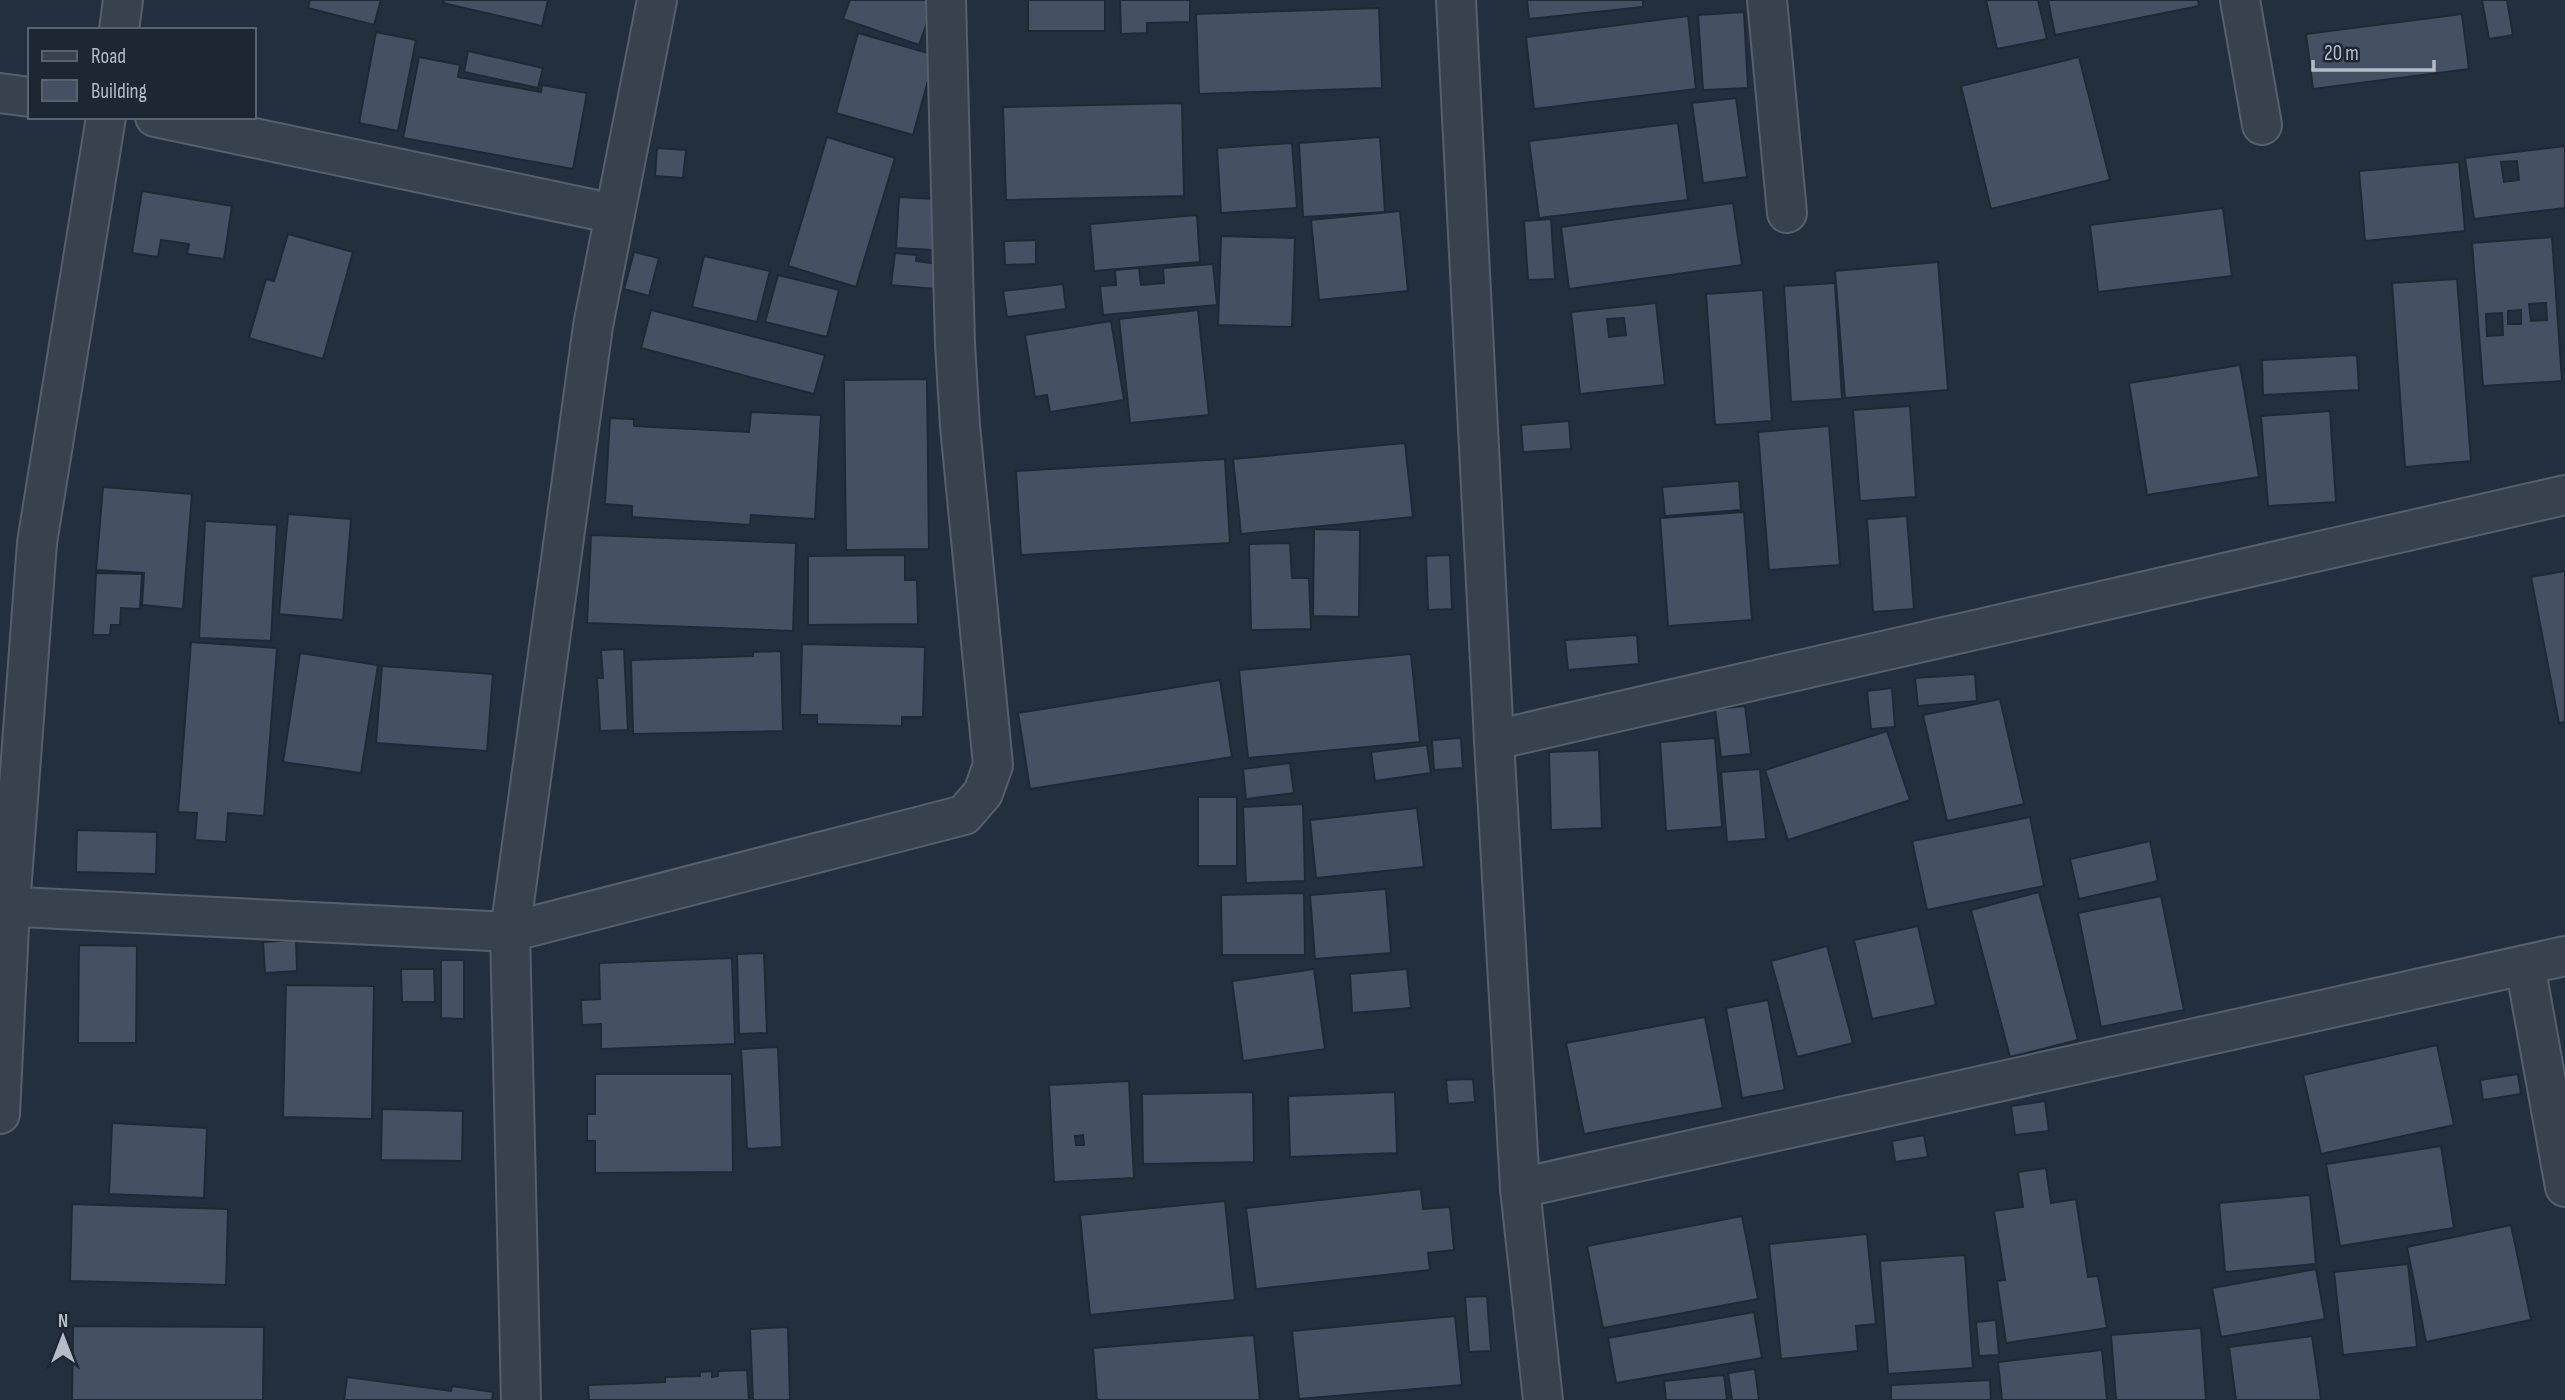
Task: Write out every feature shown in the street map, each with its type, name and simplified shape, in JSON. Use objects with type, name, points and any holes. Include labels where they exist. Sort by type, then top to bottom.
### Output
[{"type":"street","points":[[119,28],[123,0]]},
{"type":"street","points":[[522,1400],[510,932],[593,326],[657,0]]},
{"type":"street","points":[[5,906],[510,932],[964,816],[983,793],[993,765],[960,426],[955,344],[946,0]]},
{"type":"street","points":[[1456,0],[1520,1188],[1543,1400]]},
{"type":"street","points":[[1767,0],[1787,213]]},
{"type":"street","points":[[2240,0],[2262,125]]},
{"type":"street","points":[[0,93],[28,97]]},
{"type":"street","points":[[0,1114],[5,906],[37,543],[106,119]]},
{"type":"street","points":[[164,119],[615,214]]},
{"type":"street","points":[[1494,740],[2565,495]]},
{"type":"street","points":[[1520,1188],[2565,956]]},
{"type":"street","points":[[2525,965],[2565,1187]]},
{"type":"building","points":[[310,0],[381,0],[374,25],[308,8]]},
{"type":"building","points":[[444,0],[548,0],[542,26],[443,3]]},
{"type":"building","points":[[850,0],[935,0],[919,45],[843,19]]},
{"type":"building","points":[[1028,0],[1105,0],[1105,31],[1028,31]]},
{"type":"building","points":[[1120,0],[1190,0],[1190,22],[1147,23],[1147,33],[1121,34]]},
{"type":"building","points":[[1527,0],[1643,0],[1643,7],[1529,19]]},
{"type":"building","points":[[1986,0],[2038,0],[2047,39],[1997,49]]},
{"type":"building","points":[[2048,0],[2198,0],[2199,6],[2055,35]]},
{"type":"building","points":[[2482,0],[2507,0],[2513,35],[2489,39]]},
{"type":"building","points":[[1379,8],[1382,88],[1199,94],[1196,14]]},
{"type":"building","points":[[1744,12],[1748,88],[1703,90],[1698,15]]},
{"type":"building","points":[[2462,14],[2469,69],[2313,89],[2306,34]]},
{"type":"building","points":[[1688,16],[1696,89],[1534,109],[1526,37]]},
{"type":"building","points":[[376,32],[416,40],[398,131],[359,123]]},
{"type":"building","points":[[858,33],[935,55],[913,135],[836,113]]},
{"type":"building","points":[[468,51],[543,68],[538,88],[464,72]]},
{"type":"building","points":[[419,57],[460,65],[458,77],[541,92],[542,85],[587,93],[573,169],[403,138]]},
{"type":"building","points":[[2079,57],[2110,180],[1991,209],[1961,86]]},
{"type":"building","points":[[1736,98],[1747,177],[1703,183],[1692,103]]},
{"type":"building","points":[[1182,103],[1184,196],[1006,200],[1003,107]]},
{"type":"building","points":[[1678,123],[1688,200],[1539,218],[1529,141]]},
{"type":"building","points":[[827,137],[895,158],[856,287],[788,266]]},
{"type":"building","points":[[1380,137],[1385,212],[1303,217],[1299,143]]},
{"type":"building","points":[[1292,143],[1297,208],[1221,213],[1217,148]]},
{"type":"building","points":[[2565,146],[2565,208],[2474,219],[2465,158]],"holes":[[[2517,161],[2519,180],[2504,182],[2501,162]]]},
{"type":"building","points":[[657,148],[686,150],[683,178],[655,176]]},
{"type":"building","points":[[2459,162],[2465,231],[2365,241],[2359,171]]},
{"type":"building","points":[[142,191],[232,206],[224,259],[187,254],[189,244],[161,240],[158,257],[132,253]]},
{"type":"building","points":[[899,197],[936,199],[933,250],[896,248]]},
{"type":"building","points":[[1733,203],[1742,265],[1569,289],[1561,227]]},
{"type":"building","points":[[2223,208],[2232,276],[2098,292],[2090,225]]},
{"type":"building","points":[[1400,211],[1408,291],[1319,300],[1311,220]]},
{"type":"building","points":[[1197,215],[1200,262],[1094,271],[1090,224]]},
{"type":"building","points":[[1551,219],[1555,279],[1528,280],[1524,221]]},
{"type":"building","points":[[288,234],[353,252],[323,359],[249,338],[266,279],[274,281]]},
{"type":"building","points":[[1221,236],[1295,238],[1292,327],[1218,325]]},
{"type":"building","points":[[2552,237],[2562,381],[2483,386],[2472,243]],"holes":[[[2546,303],[2547,320],[2531,321],[2529,304]],[[2521,310],[2521,324],[2508,324],[2508,311]],[[2502,313],[2503,335],[2487,336],[2486,314]]]},
{"type":"building","points":[[1036,240],[1036,264],[1005,265],[1004,241]]},
{"type":"building","points":[[634,252],[659,258],[649,296],[624,289]]},
{"type":"building","points":[[895,253],[917,255],[916,261],[938,264],[935,289],[891,285]]},
{"type":"building","points":[[704,256],[770,271],[757,322],[692,307]]},
{"type":"building","points":[[1938,262],[1948,390],[1845,398],[1835,271]]},
{"type":"building","points":[[1213,264],[1217,305],[1103,315],[1100,286],[1116,285],[1115,270],[1139,268],[1141,285],[1164,283],[1163,268]]},
{"type":"building","points":[[778,275],[839,290],[827,337],[765,322]]},
{"type":"building","points":[[2457,279],[2471,461],[2405,467],[2392,283]]},
{"type":"building","points":[[1835,283],[1842,399],[1791,402],[1784,286]]},
{"type":"building","points":[[1063,284],[1066,309],[1007,317],[1003,291]]},
{"type":"building","points":[[1763,290],[1772,421],[1715,425],[1706,294]]},
{"type":"building","points":[[1656,303],[1665,385],[1580,394],[1571,312]],"holes":[[[1624,318],[1626,335],[1609,337],[1607,319]]]},
{"type":"building","points":[[651,310],[825,355],[814,394],[641,348]]},
{"type":"building","points":[[1198,310],[1209,415],[1130,423],[1119,319]]},
{"type":"building","points":[[1111,321],[1124,400],[1050,412],[1047,395],[1035,397],[1025,335]]},
{"type":"building","points":[[2357,355],[2359,390],[2263,395],[2262,360]]},
{"type":"building","points":[[2240,365],[2259,477],[2147,495],[2129,383]]},
{"type":"building","points":[[927,379],[929,549],[846,550],[844,380]]},
{"type":"building","points":[[1910,406],[1916,497],[1860,501],[1853,410]]},
{"type":"building","points":[[2330,411],[2336,502],[2268,506],[2261,416]]},
{"type":"building","points":[[751,412],[821,415],[815,519],[751,515],[750,525],[632,517],[632,506],[605,504],[610,418],[634,419],[634,426],[749,432]]},
{"type":"building","points":[[1569,421],[1571,449],[1523,452],[1521,425]]},
{"type":"building","points":[[1829,426],[1840,565],[1769,570],[1758,432]]},
{"type":"building","points":[[1405,443],[1413,517],[1241,534],[1233,459]]},
{"type":"building","points":[[1225,459],[1230,543],[1021,555],[1016,471]]},
{"type":"building","points":[[1739,481],[1741,510],[1665,516],[1662,487]]},
{"type":"building","points":[[103,487],[192,494],[183,609],[142,605],[144,573],[96,570]]},
{"type":"building","points":[[1744,512],[1752,620],[1668,626],[1660,518]]},
{"type":"building","points":[[288,514],[351,519],[343,620],[279,614]]},
{"type":"building","points":[[1907,516],[1914,609],[1873,612],[1867,519]]},
{"type":"building","points":[[205,521],[277,525],[271,641],[199,638]]},
{"type":"building","points":[[1314,529],[1360,530],[1359,617],[1313,616]]},
{"type":"building","points":[[591,535],[796,543],[793,631],[587,623]]},
{"type":"building","points":[[1290,543],[1292,578],[1309,578],[1311,629],[1251,630],[1249,544]]},
{"type":"building","points":[[905,555],[905,580],[917,580],[918,624],[808,625],[808,556]]},
{"type":"building","points":[[1450,555],[1452,609],[1428,610],[1426,556]]},
{"type":"building","points":[[2565,571],[2565,722],[2559,723],[2531,577]]},
{"type":"building","points":[[96,573],[142,574],[140,609],[121,608],[120,625],[111,625],[110,635],[93,635]]},
{"type":"building","points":[[1637,635],[1639,664],[1568,670],[1565,640]]},
{"type":"building","points":[[191,642],[277,648],[264,816],[228,813],[226,842],[195,840],[197,813],[178,812]]},
{"type":"building","points":[[802,644],[925,647],[923,717],[902,717],[902,726],[817,724],[817,715],[800,715]]},
{"type":"building","points":[[624,649],[628,730],[600,731],[597,678],[603,678],[601,650]]},
{"type":"building","points":[[781,651],[783,731],[633,734],[631,660],[753,656],[753,652]]},
{"type":"building","points":[[300,653],[378,665],[361,773],[283,762]]},
{"type":"building","points":[[1411,654],[1420,742],[1248,758],[1239,670]]},
{"type":"building","points":[[382,666],[493,674],[487,751],[376,743]]},
{"type":"building","points":[[1975,674],[1977,701],[1918,706],[1915,678]]},
{"type":"building","points":[[1220,680],[1232,757],[1030,789],[1018,713]]},
{"type":"building","points":[[1892,688],[1895,727],[1871,729],[1867,691]]},
{"type":"building","points":[[2000,699],[2024,804],[1947,821],[1923,715]]},
{"type":"building","points":[[1745,706],[1751,754],[1721,757],[1715,709]]},
{"type":"building","points":[[1887,731],[1910,800],[1788,840],[1765,770]]},
{"type":"building","points":[[1461,738],[1463,768],[1434,770],[1432,740]]},
{"type":"building","points":[[1715,738],[1722,827],[1666,831],[1660,742]]},
{"type":"building","points":[[1427,745],[1431,773],[1375,781],[1371,752]]},
{"type":"building","points":[[1599,750],[1602,828],[1551,830],[1549,752]]},
{"type":"building","points":[[1290,763],[1294,793],[1246,799],[1243,769]]},
{"type":"building","points":[[1760,769],[1766,839],[1727,842],[1721,772]]},
{"type":"building","points":[[1198,797],[1237,797],[1237,866],[1198,866]]},
{"type":"building","points":[[1303,804],[1305,881],[1246,883],[1243,807]]},
{"type":"building","points":[[1417,808],[1424,867],[1316,878],[1310,820]]},
{"type":"building","points":[[2030,817],[2044,886],[1927,910],[1912,841]]},
{"type":"building","points":[[77,830],[157,832],[156,874],[76,872]]},
{"type":"building","points":[[2150,841],[2158,881],[2079,899],[2070,859]]},
{"type":"building","points":[[1386,889],[1391,953],[1315,959],[1310,895]]},
{"type":"building","points":[[2039,892],[2078,1040],[2010,1057],[1971,910]]},
{"type":"building","points":[[1304,893],[1305,955],[1222,955],[1221,895]]},
{"type":"building","points":[[2161,896],[2184,1010],[2101,1027],[2078,913]]},
{"type":"building","points":[[1918,926],[1936,1005],[1872,1019],[1854,940]]},
{"type":"building","points":[[296,940],[297,971],[265,973],[263,942]]},
{"type":"building","points":[[79,945],[137,946],[136,1043],[78,1043]]},
{"type":"building","points":[[1827,946],[1853,1043],[1797,1057],[1771,961]]},
{"type":"building","points":[[764,953],[767,1033],[739,1034],[737,954]]},
{"type":"building","points":[[732,958],[735,1044],[601,1049],[601,1024],[582,1025],[581,1000],[600,999],[599,963]]},
{"type":"building","points":[[441,960],[464,960],[464,1019],[441,1018]]},
{"type":"building","points":[[401,969],[434,969],[435,1002],[402,1002]]},
{"type":"building","points":[[1314,969],[1325,1049],[1243,1061],[1232,981]]},
{"type":"building","points":[[1407,969],[1411,1008],[1352,1013],[1350,974]]},
{"type":"building","points":[[286,985],[374,986],[372,1119],[283,1117]]},
{"type":"building","points":[[1768,1000],[1785,1090],[1742,1098],[1726,1008]]},
{"type":"building","points":[[1705,1017],[1723,1108],[1584,1134],[1566,1043]]},
{"type":"building","points":[[2437,1045],[2454,1125],[2321,1154],[2303,1075]]},
{"type":"building","points":[[778,1047],[782,1147],[747,1149],[741,1049]]},
{"type":"building","points":[[595,1074],[732,1074],[733,1172],[595,1173],[595,1141],[587,1141],[587,1114],[595,1114]]},
{"type":"building","points":[[2518,1074],[2521,1094],[2483,1100],[2480,1080]]},
{"type":"building","points":[[1473,1079],[1475,1102],[1448,1104],[1446,1080]]},
{"type":"building","points":[[1129,1081],[1134,1178],[1054,1182],[1049,1085]],"holes":[[[1083,1135],[1084,1145],[1076,1145],[1075,1136]]]},
{"type":"building","points":[[1253,1092],[1254,1162],[1143,1164],[1142,1094]]},
{"type":"building","points":[[1395,1092],[1397,1153],[1290,1157],[1288,1096]]},
{"type":"building","points":[[2045,1101],[2049,1131],[2015,1135],[2011,1106]]},
{"type":"building","points":[[382,1109],[463,1111],[462,1161],[381,1160]]},
{"type":"building","points":[[112,1123],[207,1128],[204,1198],[109,1194]]},
{"type":"building","points":[[1924,1135],[1928,1157],[1895,1162],[1892,1141]]},
{"type":"building","points":[[2441,1146],[2454,1228],[2340,1246],[2326,1164]]},
{"type":"building","points":[[2046,1168],[2051,1203],[2076,1199],[2088,1277],[2098,1276],[2107,1328],[2006,1343],[1997,1281],[2005,1280],[1994,1211],[2023,1207],[2018,1172]]},
{"type":"building","points":[[1421,1189],[1423,1209],[1450,1207],[1454,1250],[1428,1253],[1430,1270],[1256,1289],[1246,1208]]},
{"type":"building","points":[[2310,1195],[2316,1264],[2225,1272],[2219,1203]]},
{"type":"building","points":[[1225,1201],[1235,1300],[1090,1315],[1080,1215]]},
{"type":"building","points":[[72,1204],[228,1209],[226,1285],[70,1281]]},
{"type":"building","points":[[1742,1216],[1758,1299],[1603,1328],[1587,1246]]},
{"type":"building","points":[[2511,1225],[2531,1320],[2426,1342],[2407,1247]]},
{"type":"building","points":[[1867,1234],[1876,1324],[1856,1326],[1858,1351],[1781,1359],[1769,1244]]},
{"type":"building","points":[[1965,1255],[1973,1368],[1888,1374],[1880,1261]]},
{"type":"building","points":[[2408,1264],[2417,1347],[2343,1355],[2334,1272]]},
{"type":"building","points":[[2316,1269],[2325,1319],[2221,1337],[2212,1288]]},
{"type":"building","points":[[1487,1296],[1491,1351],[1469,1352],[1465,1297]]},
{"type":"building","points":[[1754,1312],[1762,1358],[1616,1383],[1608,1338]]},
{"type":"building","points":[[1455,1316],[1462,1385],[1299,1399],[1292,1331]]},
{"type":"building","points":[[1996,1320],[1999,1355],[1979,1356],[1976,1322]]},
{"type":"building","points":[[73,1326],[264,1327],[263,1400],[72,1400]]},
{"type":"building","points":[[788,1327],[790,1400],[753,1400],[750,1329]]},
{"type":"building","points":[[2201,1328],[2206,1400],[2116,1400],[2111,1335]]},
{"type":"building","points":[[1254,1335],[1260,1400],[1097,1400],[1093,1348]]},
{"type":"building","points":[[2312,1336],[2321,1400],[2236,1400],[2229,1347]]},
{"type":"building","points":[[2102,1350],[2107,1400],[2002,1400],[1998,1362]]},
{"type":"building","points":[[1755,1369],[1759,1400],[1732,1400],[1728,1373]]},
{"type":"building","points":[[747,1370],[749,1400],[589,1400],[588,1385],[665,1382],[665,1377],[700,1376],[700,1372],[712,1371],[712,1377],[718,1376],[718,1371]]},
{"type":"building","points":[[1724,1375],[1727,1400],[1666,1400],[1664,1381]]},
{"type":"building","points":[[347,1377],[451,1391],[452,1386],[493,1392],[492,1400],[344,1400]]},
{"type":"building","points":[[1990,1380],[1991,1400],[1891,1400],[1891,1385]]}]
